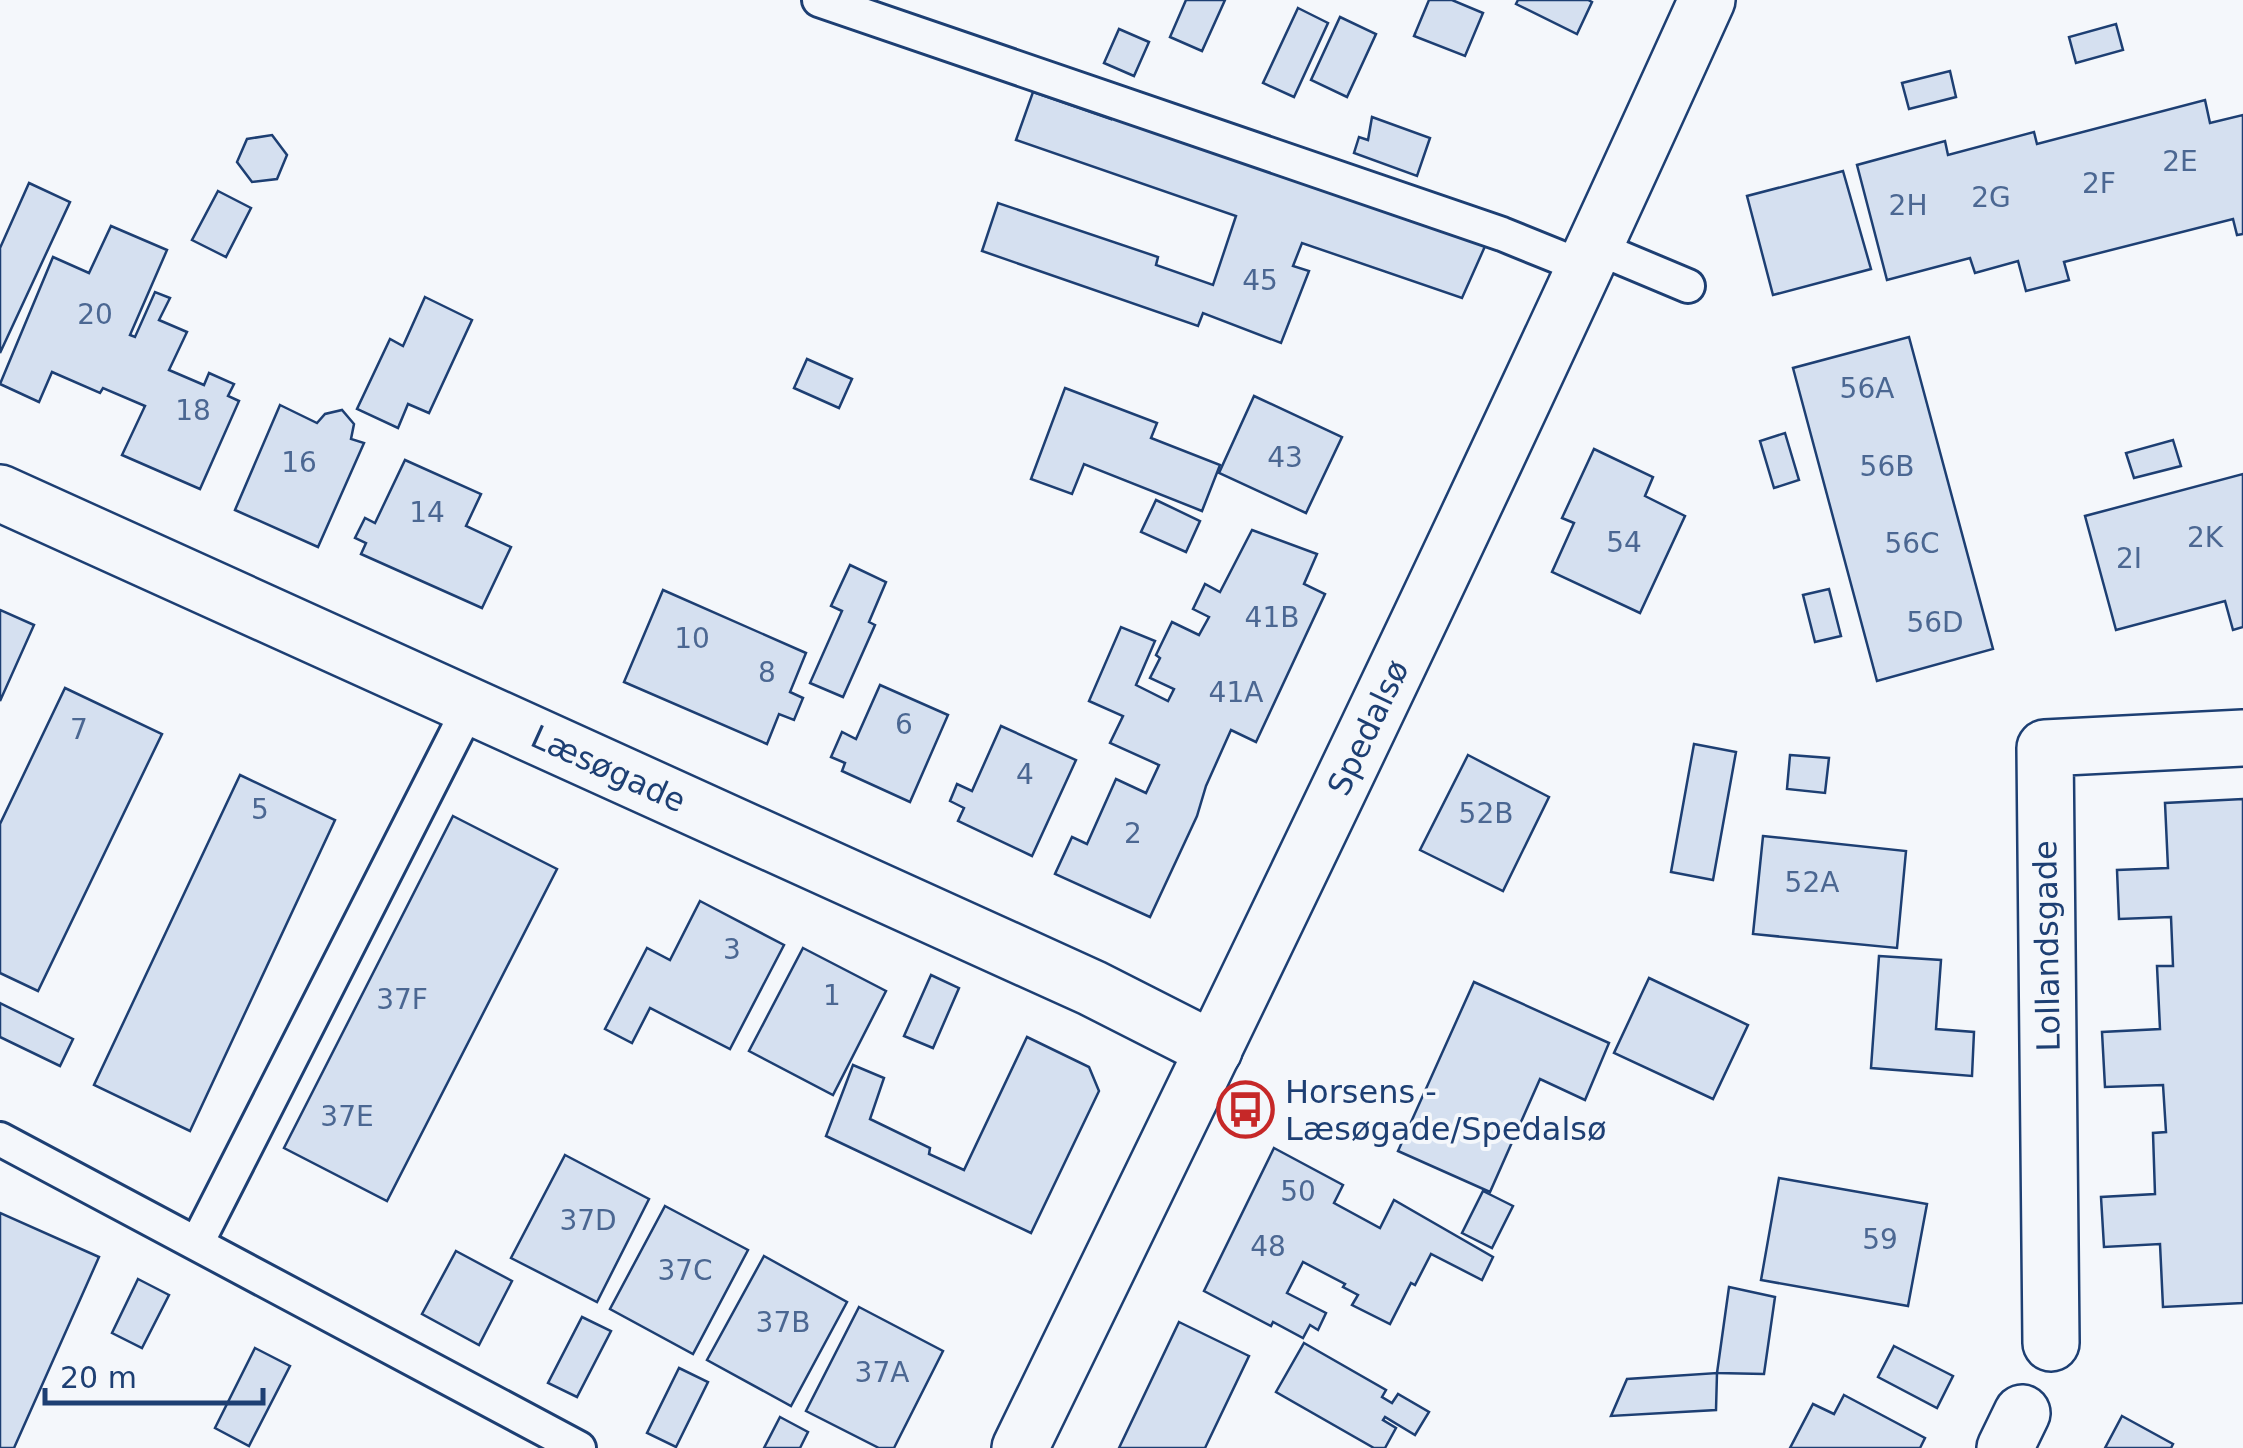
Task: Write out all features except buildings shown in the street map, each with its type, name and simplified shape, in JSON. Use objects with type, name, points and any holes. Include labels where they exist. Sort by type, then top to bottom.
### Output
[{"type":"street","name":"Spedalsø","points":[[1020,1448],[1214,1050],[1590,258],[1707,0]]},
{"type":"street","name":"Læsøgade","points":[[0,493],[1092,988],[1214,1050]]},
{"type":"street","name":"Lollandsgade","points":[[2051,1343],[2045,748],[2243,738]]},
{"type":"lane","points":[[819,0],[1483,227],[1688,286]]},
{"type":"lane","points":[[196,1244],[470,708]]},
{"type":"lane","points":[[0,1138],[579,1448]]},
{"type":"place","name":"Horsens - Læsøgade/Spedalsø","points":[[1246,1110]]}]
